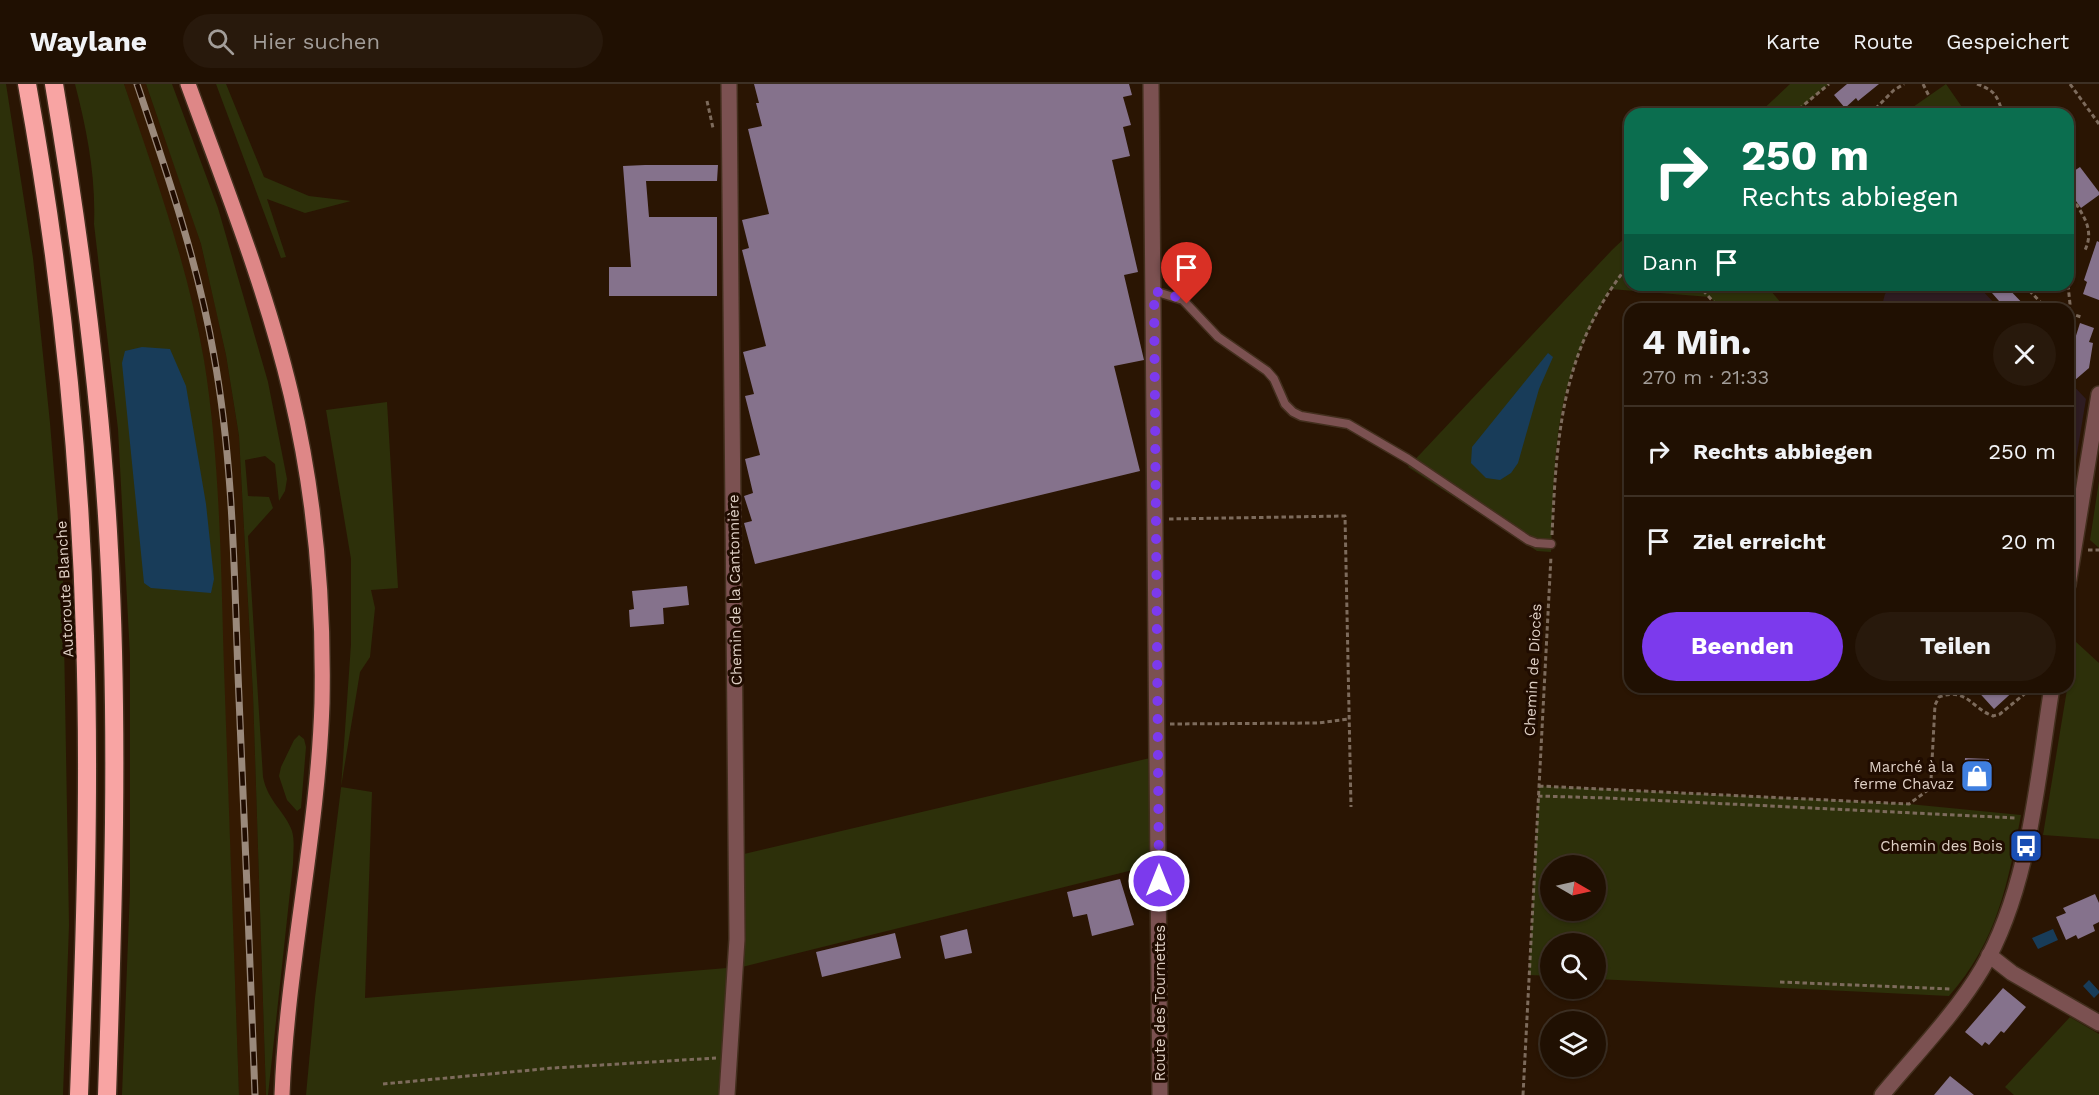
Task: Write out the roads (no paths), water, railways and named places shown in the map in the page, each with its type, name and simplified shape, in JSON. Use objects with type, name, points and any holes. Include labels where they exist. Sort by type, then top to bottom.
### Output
[{"type":"highway","name":"Autoroute Blanche","points":[[27,84],[59,292],[68,372],[82,552],[87,716],[87,810],[80,1095]]},
{"type":"highway","points":[[54,84],[84,268],[97,386],[110,550],[115,805],[107,1095]]},
{"type":"main road","points":[[188,84],[243,234],[280,351],[305,464],[318,565],[322,671],[319,764],[287,1023],[282,1095]]},
{"type":"street","name":"Chemin de la Cantonnière","points":[[727,1095],[737,928],[729,84]]},
{"type":"street","name":"Route des Tournettes","points":[[1151,84],[1160,1095]]},
{"type":"street","points":[[2074,548],[2099,394]]},
{"type":"street","points":[[1882,1095],[1968,990],[1989,955],[2010,906],[2032,814],[2051,693]]},
{"type":"street","points":[[1989,955],[2012,973],[2099,1023]]},
{"type":"lane","points":[[1154,291],[1183,300],[1218,337],[1267,371],[1274,379],[1285,404],[1293,412],[1301,416],[1348,424],[1408,459],[1528,540],[1551,544]]},
{"type":"water","points":[[142,347],[170,349],[186,386],[206,504],[214,579],[211,593],[151,588],[144,583],[122,363],[125,351]]},
{"type":"water","points":[[1548,353],[1553,357],[1539,389],[1518,463],[1511,473],[1500,480],[1486,478],[1471,463],[1472,447]]},
{"type":"water","points":[[2053,929],[2058,940],[2038,949],[2032,938]]},
{"type":"water","points":[[2089,980],[2099,991],[2094,998],[2083,986]]},
{"type":"railway","points":[[137,84],[191,253],[214,356],[225,435],[234,554],[255,1095]]},
{"type":"place","name":"Marché à la ferme Chavaz","points":[[1977,776]]},
{"type":"place","name":"Chemin des Bois","points":[[2026,846]]}]
